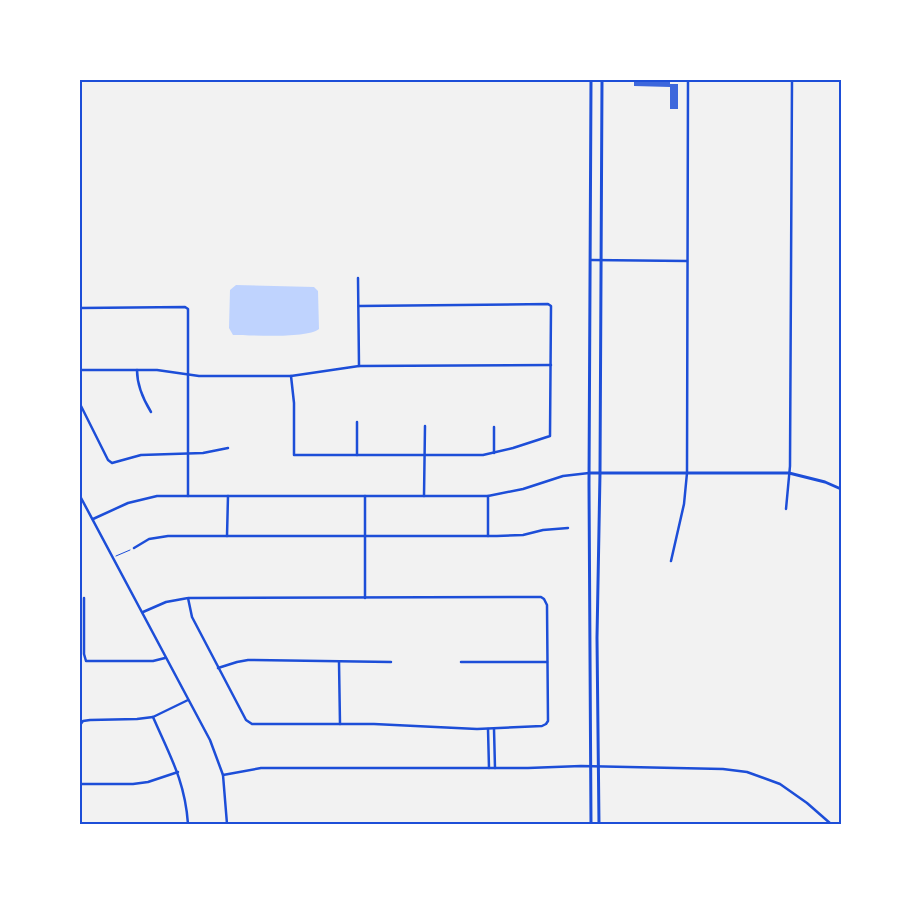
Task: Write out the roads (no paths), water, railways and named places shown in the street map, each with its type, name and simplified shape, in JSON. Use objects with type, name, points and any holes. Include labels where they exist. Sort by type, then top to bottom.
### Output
[{"type":"main road","points":[[590,824],[591,80]]},
{"type":"main road","points":[[599,824],[597,638],[600,473],[602,80]]},
{"type":"main road","points":[[589,473],[788,473],[825,482],[841,489]]},
{"type":"street","points":[[671,561],[684,504],[687,473],[688,80]]},
{"type":"street","points":[[786,509],[792,80]]},
{"type":"street","points":[[591,260],[687,261]]},
{"type":"street","points":[[358,278],[359,366]]},
{"type":"street","points":[[291,376],[294,403],[294,455],[483,455],[550,436],[551,306],[359,306]]},
{"type":"street","points":[[80,308],[185,307],[188,309],[188,496]]},
{"type":"street","points":[[80,370],[157,370],[188,375],[291,376],[359,366],[551,365]]},
{"type":"street","points":[[137,370],[142,399],[151,412]]},
{"type":"street","points":[[80,404],[108,460],[112,462],[141,455],[203,453],[228,448]]},
{"type":"street","points":[[357,422],[357,455]]},
{"type":"street","points":[[424,496],[425,426]]},
{"type":"street","points":[[494,427],[494,453]]},
{"type":"street","points":[[93,519],[115,508],[140,499],[157,496],[488,496],[523,489],[563,476],[589,473]]},
{"type":"street","points":[[80,496],[210,740],[223,775],[226,824]]},
{"type":"street","points":[[227,536],[228,496]]},
{"type":"street","points":[[365,496],[365,598]]},
{"type":"street","points":[[488,496],[488,536]]},
{"type":"street","points":[[134,548],[157,536],[488,536],[524,535],[543,530],[568,528]]},
{"type":"street","points":[[143,612],[166,602],[188,598],[538,597],[544,599],[547,605],[548,717],[546,724],[537,727],[488,729],[249,723],[192,617],[188,598]]},
{"type":"street","points":[[84,598],[84,654],[86,660],[153,661],[165,658]]},
{"type":"street","points":[[218,668],[248,660],[391,662]]},
{"type":"street","points":[[340,662],[340,724]]},
{"type":"street","points":[[461,662],[547,662]]},
{"type":"street","points":[[80,724],[90,720],[153,717],[188,700]]},
{"type":"street","points":[[153,717],[178,772],[186,799],[188,824]]},
{"type":"street","points":[[488,729],[489,768]]},
{"type":"street","points":[[494,729],[495,768]]},
{"type":"street","points":[[223,775],[261,768],[599,766],[701,768],[747,772],[780,784],[807,803],[831,824]]},
{"type":"street","points":[[80,784],[133,784],[148,782],[178,772]]},
{"type":"water","points":[[236,285],[314,287],[318,291],[319,329],[303,334],[291,335],[233,335],[229,328],[230,290]]}]
